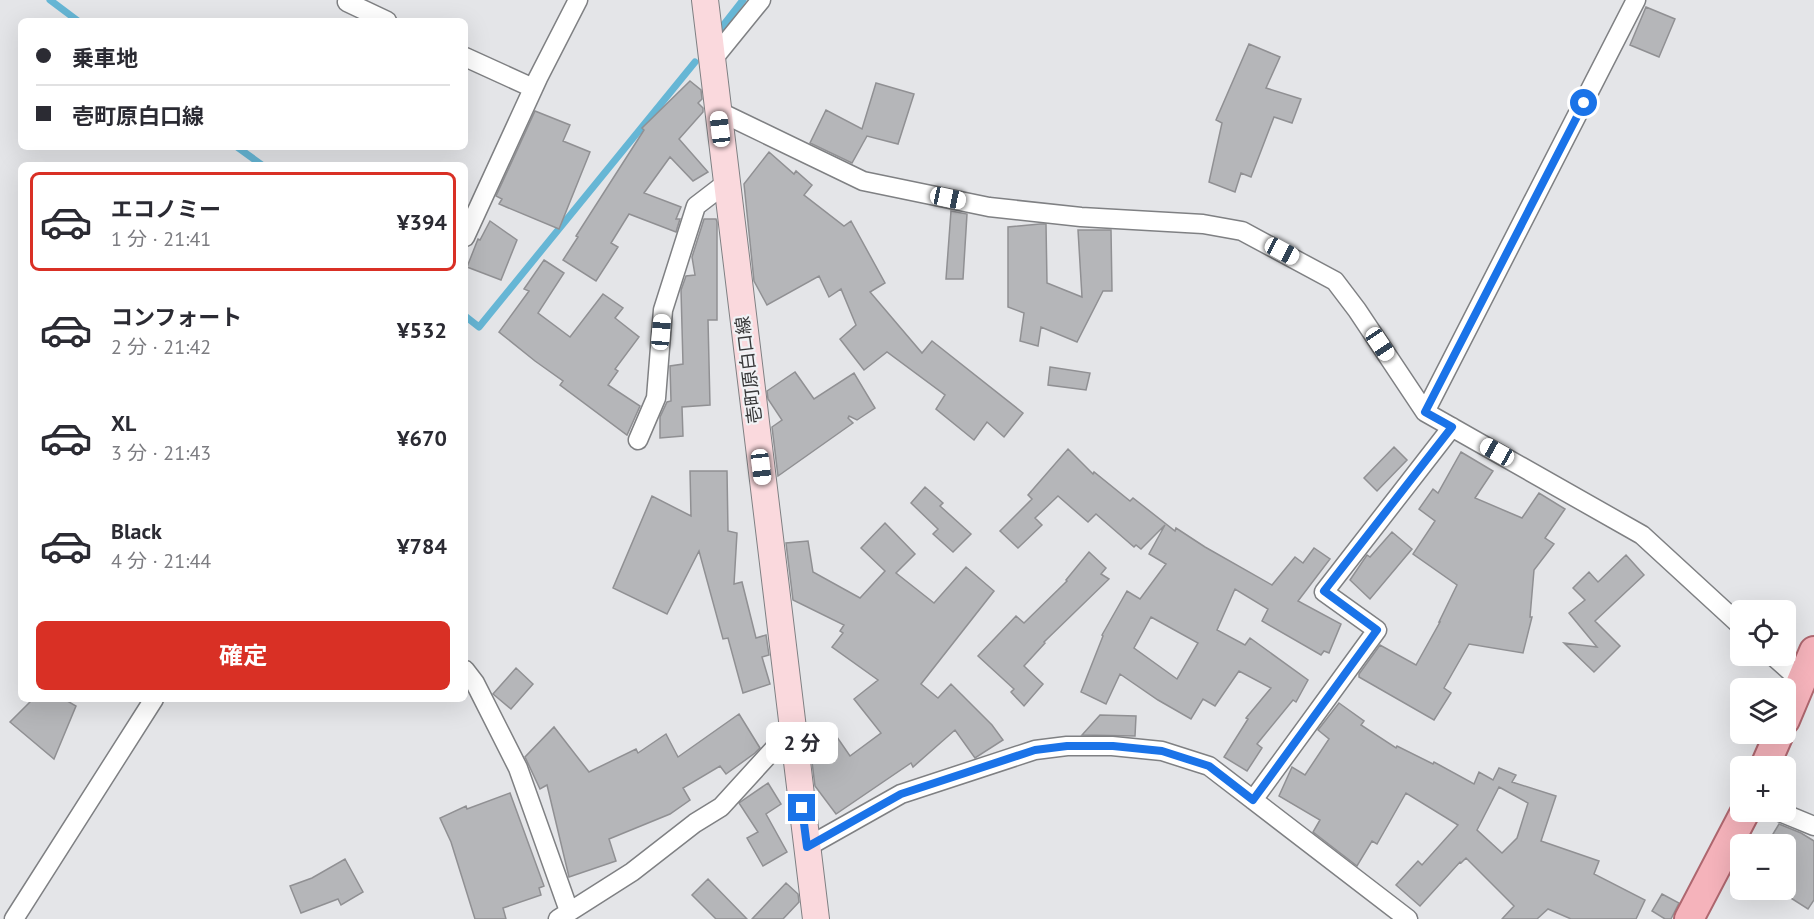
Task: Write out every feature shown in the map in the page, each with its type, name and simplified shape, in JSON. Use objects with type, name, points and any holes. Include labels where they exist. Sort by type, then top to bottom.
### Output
[{"type":"main road","name":"壱町原白口線","points":[[705,0],[816,919]]},
{"type":"main road","points":[[1796,695],[1814,651]]},
{"type":"main road","points":[[1689,919],[1740,822]]},
{"type":"street","points":[[468,230],[533,88],[578,0]]},
{"type":"street","points":[[713,59],[761,0]]},
{"type":"street","points":[[1425,412],[1636,0]]},
{"type":"street","points":[[347,2],[381,18]]},
{"type":"street","points":[[468,58],[533,88]]},
{"type":"street","points":[[718,111],[863,181],[989,207],[1081,218],[1203,224],[1242,231],[1335,281],[1425,412],[1642,535],[1730,616]]},
{"type":"street","points":[[638,440],[656,398],[663,310],[696,206],[726,183]]},
{"type":"street","points":[[1253,800],[1377,630],[1324,591],[1452,427]]},
{"type":"street","points":[[1785,666],[1802,681]]},
{"type":"street","points":[[468,674],[475,683],[518,768],[563,915],[632,872],[695,823],[721,807],[793,728]]},
{"type":"street","points":[[14,919],[151,702]]},
{"type":"street","points":[[807,847],[901,794],[1035,750],[1067,746],[1113,746],[1162,751],[1209,766],[1408,919]]},
{"type":"street","points":[[1796,819],[1814,826]]},
{"type":"building","points":[[1646,7],[1675,19],[1659,57],[1630,45]]},
{"type":"building","points":[[1249,44],[1280,57],[1266,88],[1301,99],[1292,123],[1274,117],[1251,177],[1241,173],[1235,192],[1209,182],[1222,123],[1216,120]]},
{"type":"building","points":[[690,81],[701,90],[702,99],[698,103],[703,108],[703,112],[679,139],[708,172],[693,181],[670,157],[644,193],[681,207],[676,219],[680,219],[676,232],[629,214],[611,243],[618,247],[596,281],[563,260],[644,130],[642,128]]},
{"type":"building","points":[[876,83],[914,94],[898,144],[867,136],[852,163],[810,143],[826,110],[862,129]]},
{"type":"building","points":[[535,111],[570,125],[563,141],[590,152],[559,229],[499,204],[502,199],[496,196]]},
{"type":"building","points":[[769,152],[794,174],[796,171],[812,185],[804,195],[844,226],[851,221],[885,283],[870,292],[922,353],[932,341],[1023,413],[1004,437],[987,422],[974,440],[936,409],[945,395],[887,352],[864,370],[840,339],[856,325],[841,289],[829,297],[819,276],[767,305],[754,281],[744,184]]},
{"type":"building","points":[[951,211],[967,214],[963,279],[946,279]]},
{"type":"building","points":[[704,219],[716,219],[717,222],[717,320],[708,320],[710,405],[682,407],[683,436],[660,438],[660,417],[667,402],[671,401],[670,366],[683,364],[681,290],[686,276],[695,275],[692,257]]},
{"type":"building","points":[[490,221],[517,240],[501,280],[468,267],[478,239],[480,240]]},
{"type":"building","points":[[1046,224],[1047,283],[1082,297],[1078,230],[1111,230],[1112,291],[1103,291],[1077,342],[1041,327],[1038,346],[1020,341],[1024,313],[1008,307],[1008,227]]},
{"type":"building","points":[[544,260],[564,273],[538,313],[570,337],[603,294],[623,308],[615,318],[639,337],[615,369],[618,371],[608,385],[640,406],[627,435],[560,385],[563,381],[499,332],[529,291],[524,289]]},
{"type":"building","points":[[1050,367],[1090,373],[1086,390],[1048,385]]},
{"type":"building","points":[[795,372],[814,399],[854,373],[875,408],[857,420],[849,416],[848,418],[853,423],[778,476],[772,427],[782,420],[768,399],[767,391]]},
{"type":"building","points":[[1394,447],[1407,460],[1377,491],[1364,478]]},
{"type":"building","points":[[1068,449],[1093,474],[1094,472],[1130,501],[1133,498],[1175,531],[1176,528],[1272,585],[1295,557],[1303,563],[1314,548],[1330,559],[1298,601],[1341,624],[1329,653],[1324,651],[1321,655],[1262,621],[1268,609],[1235,589],[1217,630],[1245,645],[1250,638],[1308,680],[1296,702],[1293,700],[1257,744],[1262,748],[1247,771],[1224,757],[1248,719],[1246,718],[1271,688],[1239,671],[1215,706],[1203,699],[1191,719],[1120,674],[1106,704],[1081,692],[1102,635],[1127,591],[1140,599],[1166,564],[1149,554],[1165,525],[1141,549],[1136,545],[1134,547],[1096,514],[1088,522],[1058,496],[1035,518],[1042,525],[1018,548],[1000,531],[1032,499],[1028,495]],"holes":[[[1151,617],[1198,643],[1177,679],[1134,648]]]},
{"type":"building","points":[[1461,452],[1493,471],[1475,498],[1522,518],[1539,493],[1565,509],[1545,538],[1554,544],[1534,570],[1530,617],[1532,617],[1523,653],[1469,644],[1444,688],[1451,693],[1434,720],[1359,677],[1359,674],[1380,645],[1416,665],[1457,585],[1413,554],[1435,521],[1419,509],[1433,489],[1438,493]]},
{"type":"building","points":[[690,471],[727,471],[728,531],[737,533],[734,584],[742,582],[756,638],[766,635],[769,655],[762,657],[770,684],[743,693],[728,638],[723,639],[699,551],[667,614],[613,588],[652,496],[691,516]]},
{"type":"building","points":[[925,487],[943,503],[940,506],[971,534],[953,552],[933,534],[938,529],[911,503]]},
{"type":"building","points":[[885,523],[915,554],[896,573],[934,603],[966,567],[994,591],[921,684],[938,698],[951,684],[992,725],[1003,740],[975,758],[955,730],[913,767],[911,763],[836,814],[815,786],[812,762],[821,753],[812,741],[828,724],[850,756],[881,733],[854,699],[878,680],[832,647],[843,633],[840,631],[844,625],[793,600],[786,543],[808,541],[813,572],[860,598],[885,571],[861,548]]},
{"type":"building","points":[[1392,532],[1412,549],[1370,599],[1350,580],[1367,555],[1370,557]]},
{"type":"building","points":[[1089,552],[1106,568],[1101,574],[1109,579],[1044,642],[1024,666],[1043,684],[1024,706],[1011,692],[1014,689],[978,656],[1016,616],[1024,623],[1067,581]]},
{"type":"building","points":[[1626,555],[1644,575],[1595,621],[1620,646],[1594,672],[1564,643],[1597,647],[1569,613],[1585,600],[1573,588],[1589,572],[1598,582]]},
{"type":"building","points":[[516,668],[533,684],[511,709],[493,694]]},
{"type":"building","points":[[30,702],[69,702],[76,706],[54,759],[10,722]]},
{"type":"building","points":[[1339,703],[1364,721],[1361,725],[1396,748],[1397,746],[1433,764],[1434,762],[1474,784],[1479,772],[1493,780],[1499,768],[1516,775],[1512,782],[1556,796],[1541,841],[1599,861],[1594,874],[1645,900],[1636,919],[1571,919],[1548,909],[1537,919],[1502,919],[1514,906],[1466,858],[1420,906],[1396,885],[1418,861],[1422,865],[1458,825],[1406,793],[1377,844],[1372,841],[1357,866],[1313,832],[1320,820],[1279,796],[1292,767],[1305,775],[1329,739],[1318,730]],"holes":[[[1499,787],[1528,803],[1517,838],[1502,853],[1477,830]]]},
{"type":"building","points":[[739,714],[760,748],[755,753],[726,774],[720,766],[683,788],[690,800],[670,814],[609,839],[616,861],[569,877],[547,785],[540,789],[525,757],[554,727],[589,772],[636,749],[638,753],[666,734],[678,757]]},
{"type":"building","points":[[1100,715],[1136,716],[1135,736],[1082,735]]},
{"type":"building","points":[[768,783],[781,804],[766,814],[787,852],[763,866],[747,838],[758,832],[739,803]]},
{"type":"building","points":[[510,793],[544,886],[539,888],[541,895],[503,908],[506,919],[475,919],[451,842],[440,818],[466,806],[467,809]]},
{"type":"building","points":[[1779,824],[1814,841],[1814,900],[1808,909],[1794,900],[1796,900],[1796,834],[1773,834]]},
{"type":"building","points":[[345,859],[363,892],[341,905],[338,899],[301,913],[290,886],[312,878]]},
{"type":"building","points":[[708,879],[747,919],[716,919],[692,895]]},
{"type":"building","points":[[786,883],[798,894],[799,902],[783,919],[752,919]]},
{"type":"building","points":[[1662,894],[1679,903],[1671,919],[1665,919],[1652,911]]},
{"type":"waterway","points":[[50,0],[74,18]]},
{"type":"waterway","points":[[718,32],[743,0]]},
{"type":"waterway","points":[[468,318],[479,327],[695,62]]},
{"type":"waterway","points":[[241,150],[258,162]]},
{"type":"route","points":[[802,808],[807,847],[901,794],[1035,750],[1067,746],[1113,746],[1162,751],[1209,766],[1253,800],[1377,630],[1324,591],[1452,427],[1425,412],[1584,103]]}]
